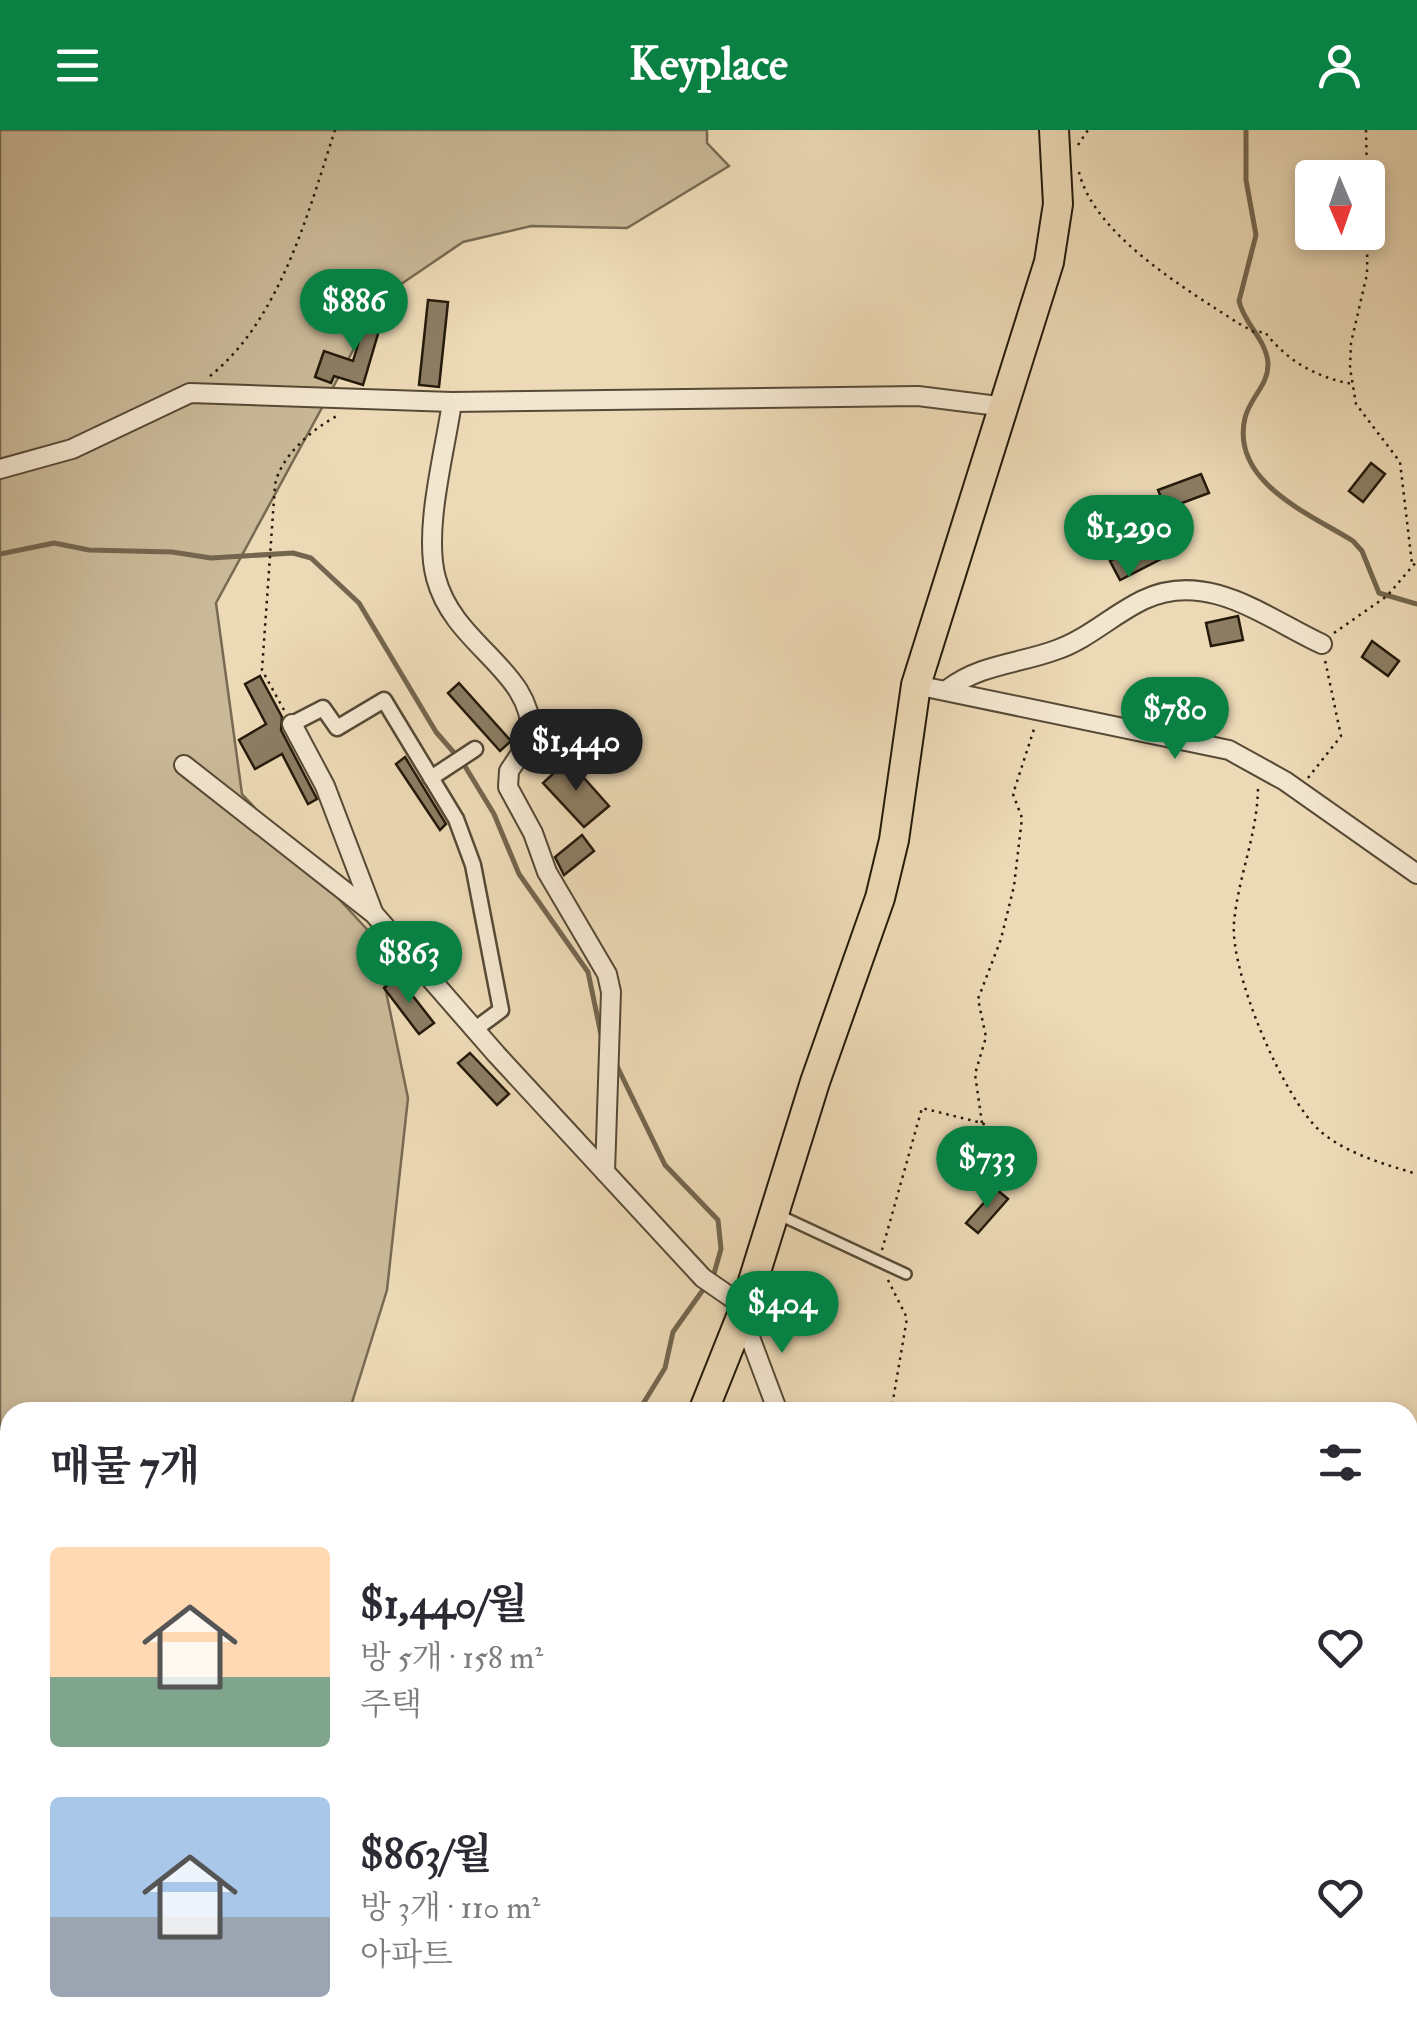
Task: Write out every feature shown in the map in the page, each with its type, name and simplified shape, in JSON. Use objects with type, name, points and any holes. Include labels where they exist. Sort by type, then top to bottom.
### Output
[{"type":"main road","points":[[707,1402],[742,1315],[814,1082],[880,898],[894,840],[916,684],[1006,407],[1056,228],[1061,142]]},
{"type":"street","points":[[0,469],[72,449],[190,393],[452,402],[918,396],[1006,407]]},
{"type":"street","points":[[452,402],[434,531],[435,576],[450,616],[527,699],[531,738],[509,771],[508,787],[547,872],[607,974],[611,992],[606,1172]]},
{"type":"street","points":[[948,689],[988,667],[1060,649],[1143,600],[1170,591],[1207,590],[1225,596],[1322,644]]},
{"type":"street","points":[[916,684],[1204,744],[1248,759],[1417,874]]},
{"type":"street","points":[[374,914],[325,786],[292,724],[323,708],[336,728],[384,700],[456,819],[472,865],[501,1010],[474,1030]]},
{"type":"street","points":[[431,778],[471,752]]},
{"type":"street","points":[[184,765],[374,914],[474,1030],[742,1315],[774,1402]]},
{"type":"lane","points":[[775,1214],[788,1216],[906,1274]]},
{"type":"path","points":[[190,393],[232,358],[258,321],[297,238],[335,130]]},
{"type":"path","points":[[1088,130],[1061,142],[1091,202],[1144,256],[1254,332],[1265,332],[1284,354],[1304,367],[1353,384]]},
{"type":"path","points":[[1366,130],[1367,160]]},
{"type":"path","points":[[1368,250],[1351,343],[1353,384],[1363,414],[1400,462],[1412,564]]},
{"type":"path","points":[[292,724],[262,670],[278,472],[312,434],[364,398]]},
{"type":"path","points":[[1298,790],[1341,736],[1322,644],[1386,596],[1417,561]]},
{"type":"path","points":[[982,1123],[975,1074],[986,1037],[978,999],[998,948],[1014,886],[1022,818],[1013,794],[1036,720],[1049,710]]},
{"type":"path","points":[[1248,759],[1258,789],[1257,816],[1236,902],[1233,945],[1254,1008],[1295,1097],[1320,1130],[1352,1150],[1416,1174]]},
{"type":"path","points":[[893,1402],[906,1318],[878,1262],[914,1148],[922,1108],[982,1123],[1002,1135]]},
{"type":"shaded area","points":[[0,130],[707,130],[707,143],[729,166],[627,228],[531,226],[463,242],[382,297],[216,603],[242,794],[375,938],[408,1098],[387,1290],[352,1402],[0,1402]]},
{"type":"building","points":[[428,300],[448,302],[439,387],[419,385]]},
{"type":"building","points":[[370,305],[385,310],[363,385],[334,376],[331,383],[315,377],[324,351],[353,361]]},
{"type":"building","points":[[1371,463],[1385,474],[1363,502],[1349,491]]},
{"type":"building","points":[[1201,474],[1209,493],[1166,509],[1158,490]]},
{"type":"building","points":[[1155,539],[1165,557],[1120,580],[1110,561]]},
{"type":"building","points":[[1238,616],[1243,640],[1211,646],[1206,623]]},
{"type":"building","points":[[1372,641],[1399,661],[1388,676],[1362,657]]},
{"type":"building","points":[[260,676],[282,717],[281,730],[317,799],[308,804],[282,754],[255,769],[239,740],[266,724],[245,684]]},
{"type":"building","points":[[459,683],[511,741],[500,751],[448,693]]},
{"type":"building","points":[[405,757],[446,824],[440,830],[396,764]]},
{"type":"building","points":[[568,760],[609,806],[584,827],[543,783]]},
{"type":"building","points":[[582,835],[594,851],[564,875],[555,857]]},
{"type":"building","points":[[398,977],[434,1023],[419,1034],[384,988]]},
{"type":"building","points":[[470,1053],[509,1094],[497,1105],[458,1063]]},
{"type":"building","points":[[996,1189],[1008,1199],[978,1233],[966,1223]]},
{"type":"waterway","points":[[1246,130],[1246,180],[1256,235],[1239,301],[1268,363],[1266,378],[1245,418],[1244,441],[1250,460],[1277,493],[1353,541],[1362,551],[1379,593],[1417,604]]},
{"type":"waterway","points":[[0,554],[54,543],[89,550],[172,552],[211,558],[293,553],[311,558],[359,603],[436,732],[463,763],[494,814],[519,874],[588,972],[602,1039]]},
{"type":"waterway","points":[[615,1062],[665,1165],[718,1220],[721,1249],[713,1277]]},
{"type":"waterway","points":[[644,1402],[665,1368],[673,1332],[705,1287]]}]
